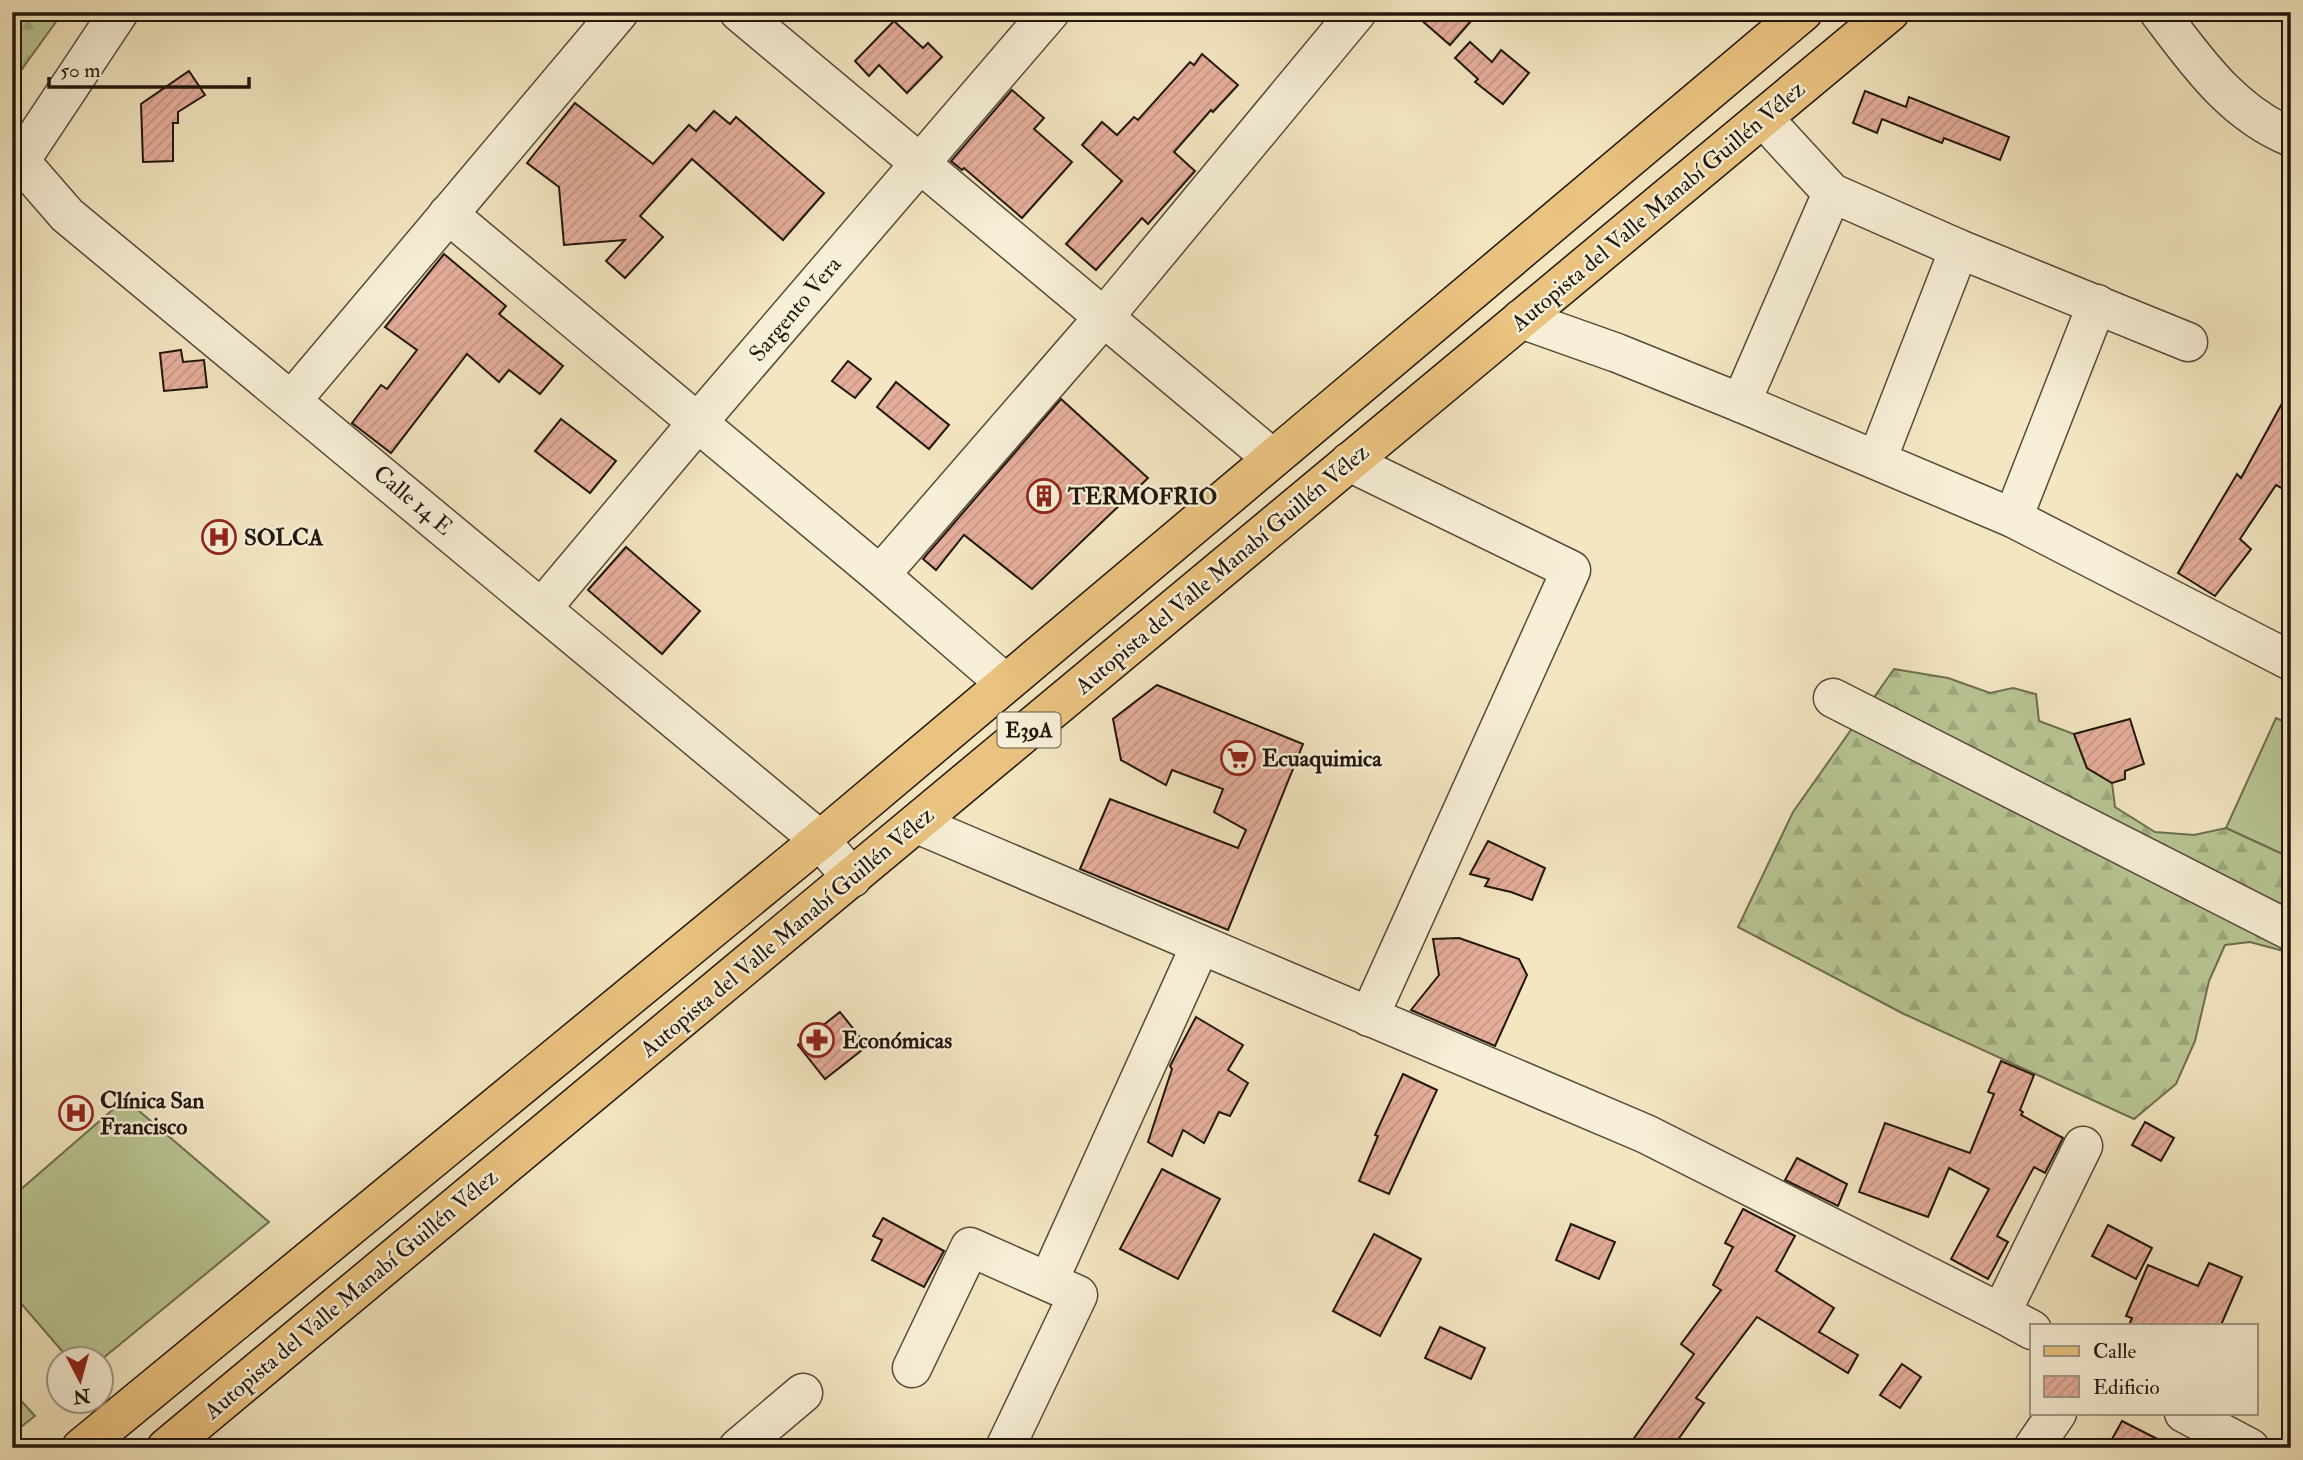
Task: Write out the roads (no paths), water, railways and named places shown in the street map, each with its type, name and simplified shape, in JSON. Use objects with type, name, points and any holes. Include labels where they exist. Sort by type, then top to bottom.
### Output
[{"type":"main road","name":"E39A","points":[[81,1448],[820,840],[1803,12]]},
{"type":"main road","name":"Autopista del Valle Manabí Guillén Vélez","points":[[166,1448],[1890,12]]},
{"type":"main road","points":[[322,1248],[364,1282]]},
{"type":"street","points":[[16,158],[120,12]]},
{"type":"street","points":[[292,400],[619,12]]},
{"type":"street","points":[[739,12],[1272,458]]},
{"type":"street","name":"Sargento Vera","points":[[542,608],[1050,12]]},
{"type":"street","points":[[880,575],[1104,317],[1357,12]]},
{"type":"street","points":[[2159,12],[2204,71],[2227,96],[2253,118],[2291,137]]},
{"type":"street","points":[[1764,118],[1832,193],[1959,249],[2188,342]]},
{"type":"street","name":"Calle 14 E","points":[[16,158],[67,215],[820,840],[852,878]]},
{"type":"street","points":[[1741,403],[1832,193]]},
{"type":"street","points":[[448,214],[880,575],[1005,683]]},
{"type":"street","points":[[1877,460],[1959,249]]},
{"type":"street","points":[[2013,518],[2097,304]]},
{"type":"street","points":[[1521,319],[1617,353],[1741,403],[2013,518],[2291,661]]},
{"type":"street","points":[[1349,462],[1571,570],[1369,1017]]},
{"type":"street","points":[[1833,698],[2291,931]]},
{"type":"street","points":[[917,824],[1646,1134],[2017,1321],[2083,1146]]},
{"type":"street","points":[[1049,1280],[1200,946]]},
{"type":"street","points":[[912,1368],[970,1247],[1078,1295],[1005,1448]]},
{"type":"street","points":[[738,1448],[803,1393]]},
{"type":"street","points":[[2033,1448],[2056,1414]]},
{"type":"street","points":[[2186,1414],[2250,1448]]},
{"type":"place","name":"TERMOFRIO","points":[[1044,496]]},
{"type":"place","name":"SOLCA","points":[[219,537]]},
{"type":"place","name":"Ecuaquimica","points":[[1238,758]]},
{"type":"place","name":"Económicas","points":[[817,1040]]},
{"type":"place","name":"Clínica San Francisco","points":[[76,1113]]}]
